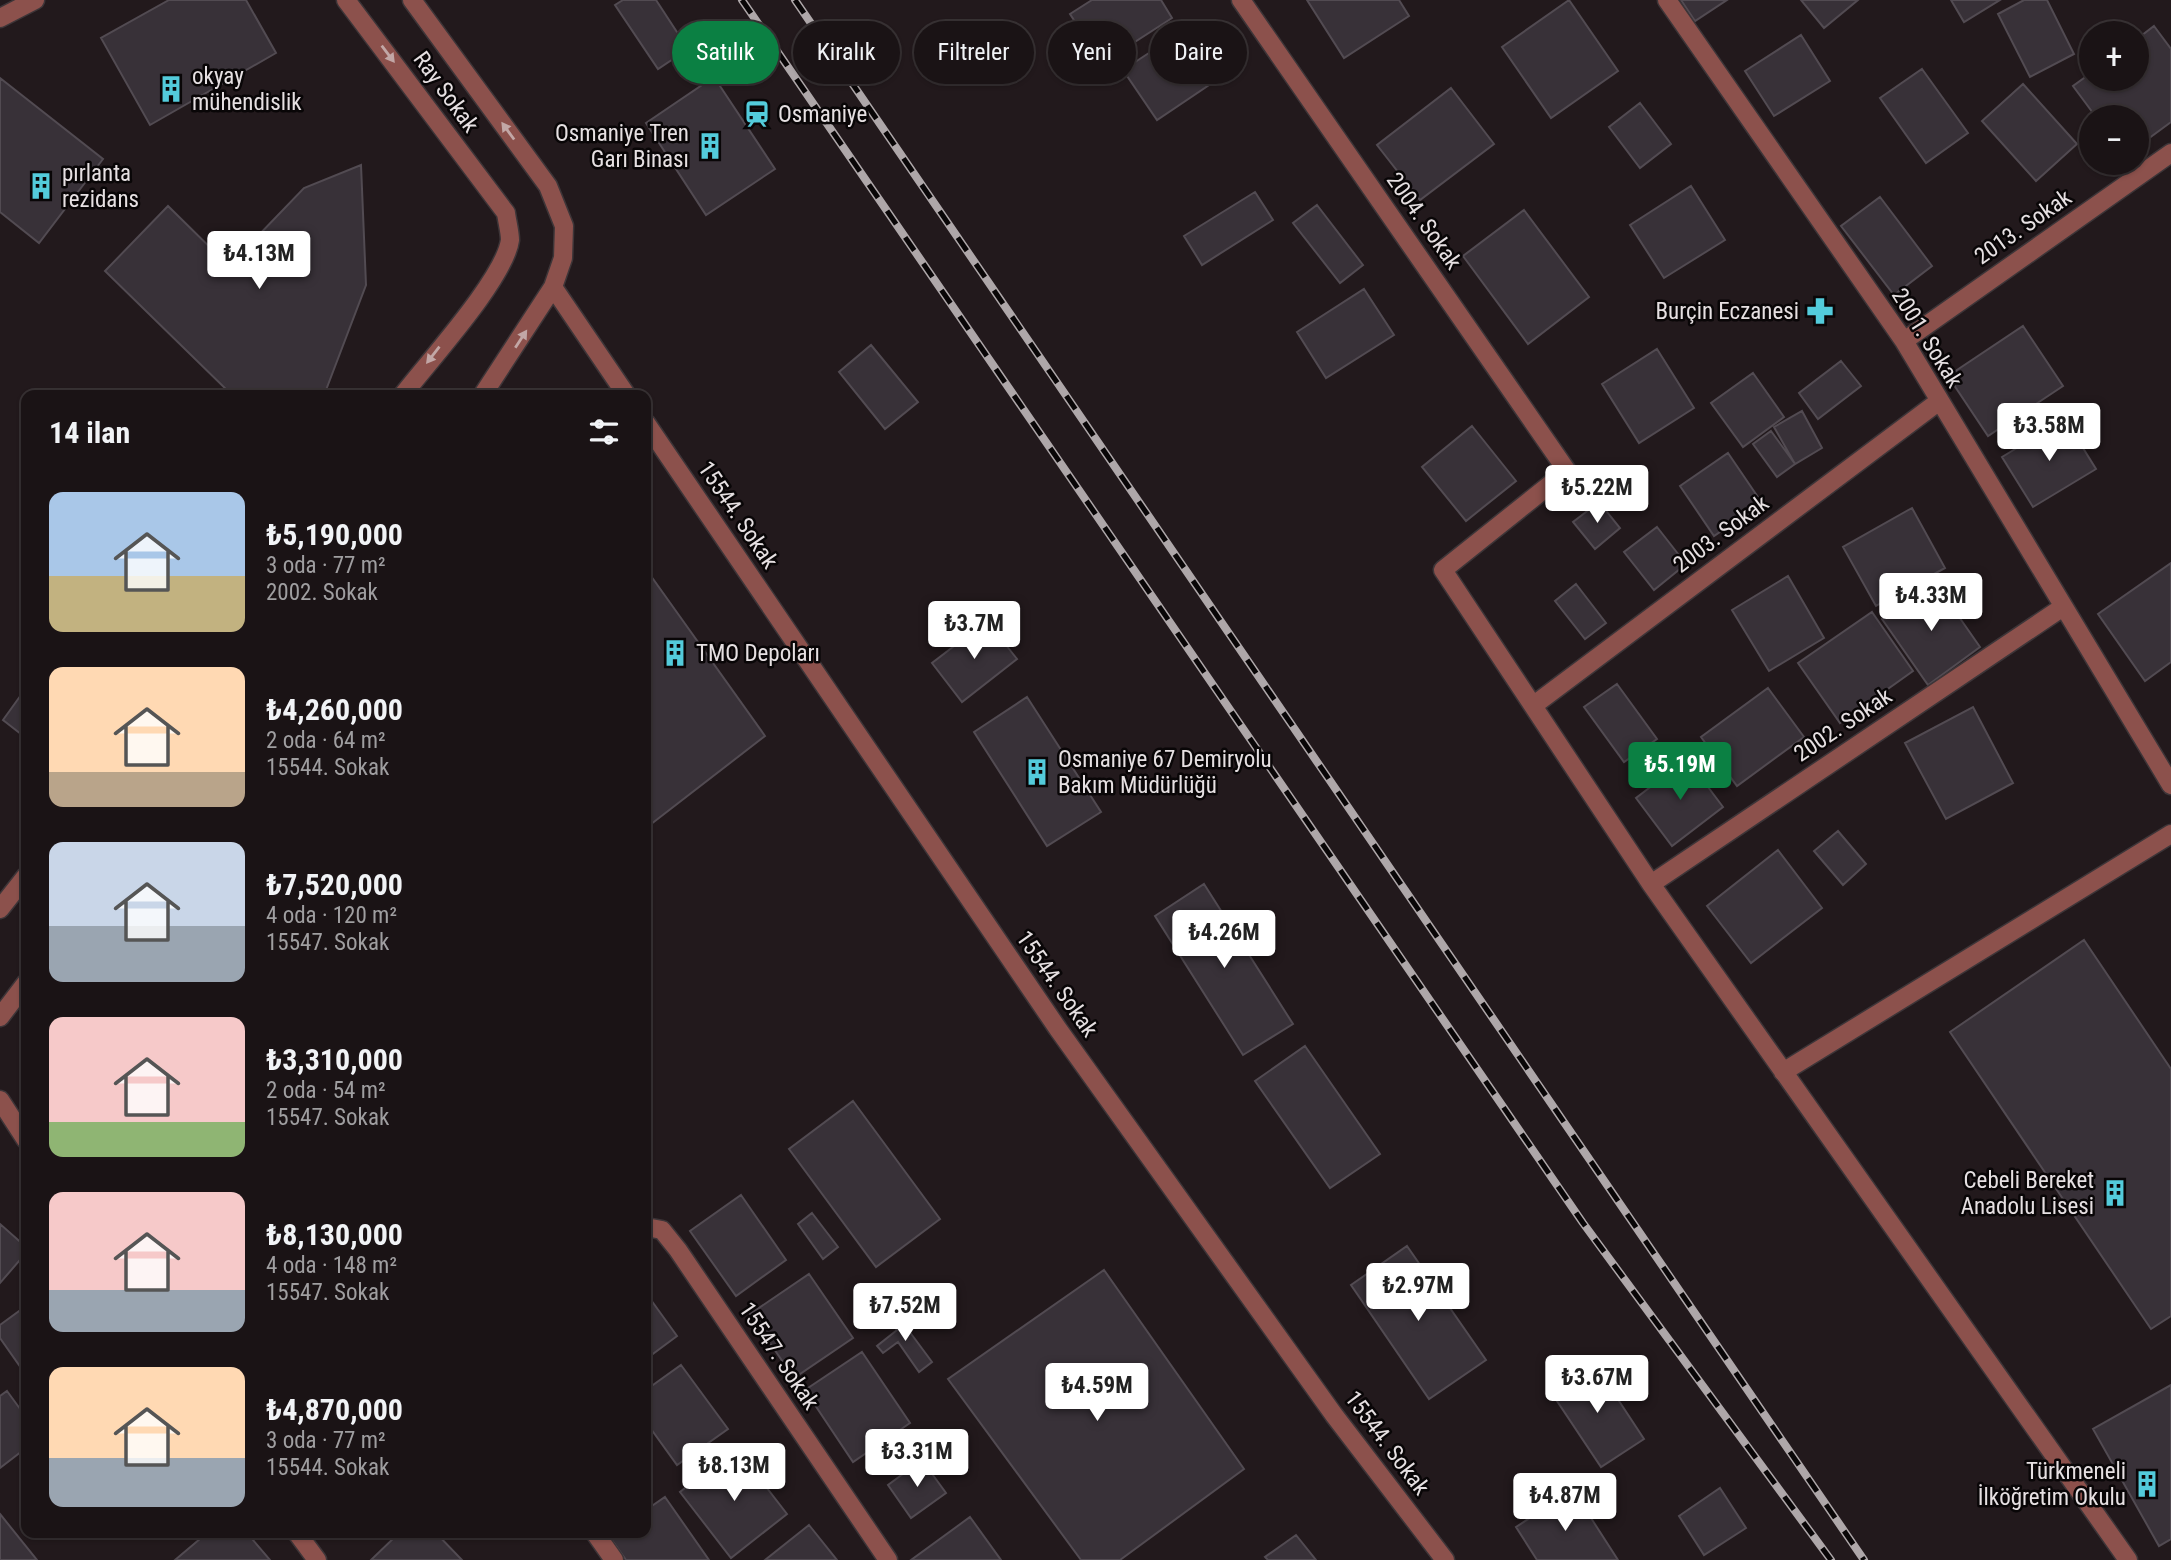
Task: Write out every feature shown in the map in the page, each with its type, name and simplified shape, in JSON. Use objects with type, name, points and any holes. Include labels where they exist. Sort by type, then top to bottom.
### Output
[{"type":"street","points":[[0,18],[36,0]]},
{"type":"street","name":"Ray Sokak","points":[[346,0],[506,213],[510,240],[501,264],[487,287],[407,390]]},
{"type":"street","points":[[412,0],[557,203],[565,241],[553,287],[486,390]]},
{"type":"street","name":"2004. Sokak","points":[[1241,0],[1567,471],[1443,570],[1534,705]]},
{"type":"street","name":"2001. Sokak","points":[[1667,0],[1904,341],[1938,402],[2171,785]]},
{"type":"street","name":"2013. Sokak","points":[[1904,341],[2171,153]]},
{"type":"street","points":[[553,287],[623,390]]},
{"type":"street","name":"2003. Sokak","points":[[1534,705],[1938,402]]},
{"type":"street","name":"15544. Sokak","points":[[651,430],[1058,1029],[1334,1415],[1442,1559]]},
{"type":"street","name":"2002. Sokak","points":[[1651,884],[2063,607]]},
{"type":"street","points":[[1534,705],[1651,884],[2127,1560]]},
{"type":"street","points":[[1783,1072],[2171,834]]},
{"type":"street","points":[[0,909],[21,882]]},
{"type":"street","points":[[0,1017],[21,990]]},
{"type":"street","points":[[0,1100],[21,1132]]},
{"type":"street","name":"15547. Sokak","points":[[651,1228],[662,1230],[678,1250],[888,1560]]},
{"type":"street","points":[[301,1538],[317,1560]]},
{"type":"street","points":[[599,1538],[614,1560]]},
{"type":"building","name":"okyay mühendislik","points":[[169,0],[246,0],[276,53],[150,125],[101,38]]},
{"type":"building","points":[[623,0],[656,0],[672,24],[672,60],[658,69],[615,5]]},
{"type":"building","points":[[1092,0],[1161,0],[1172,18],[1167,21],[1150,21],[1150,32],[1136,41],[1136,21],[1075,21],[1070,14]]},
{"type":"building","points":[[1307,0],[1399,0],[1409,16],[1344,58]]},
{"type":"building","points":[[1569,0],[1618,71],[1551,118],[1502,47]]},
{"type":"building","points":[[1681,0],[1727,0],[1695,21]]},
{"type":"building","points":[[1801,0],[1858,0],[1824,28]]},
{"type":"building","points":[[1951,0],[2000,0],[1964,22]]},
{"type":"building","points":[[2024,0],[2047,0],[2074,54],[2030,77],[1998,14]]},
{"type":"building","points":[[2154,26],[2171,49],[2171,122],[2149,138],[2149,105],[2087,105],[2073,86],[2079,82],[2079,91],[2149,91],[2149,30]]},
{"type":"building","points":[[1801,35],[1830,81],[1774,116],[1745,71]]},
{"type":"building","points":[[1150,52],[1150,84],[1211,84],[1157,120],[1133,84],[1136,84],[1136,61]]},
{"type":"building","points":[[1922,69],[1968,133],[1926,163],[1880,98]]},
{"type":"building","name":"pırlanta rezidans","points":[[0,78],[103,159],[39,243],[0,212]]},
{"type":"building","name":"Osmaniye Tren Garı Binası","points":[[704,84],[719,84],[775,169],[706,215],[646,123]]},
{"type":"building","points":[[2023,84],[2077,144],[2036,181],[1982,121]]},
{"type":"building","points":[[1451,88],[1494,144],[1420,200],[1377,145]]},
{"type":"building","points":[[1640,103],[1671,144],[1640,168],[1609,127]]},
{"type":"building","points":[[361,165],[366,285],[326,390],[227,390],[105,271],[168,206],[229,266],[304,188]]},
{"type":"building","points":[[1691,186],[1725,240],[1664,278],[1630,225]]},
{"type":"building","points":[[1255,192],[1273,220],[1202,265],[1184,236]]},
{"type":"building","points":[[1880,197],[1932,266],[1894,295],[1841,226]]},
{"type":"building","points":[[1317,205],[1363,265],[1340,283],[1293,223]]},
{"type":"building","points":[[1524,210],[1589,297],[1528,344],[1463,256]]},
{"type":"building","points":[[1364,289],[1394,335],[1326,378],[1297,332]]},
{"type":"building","points":[[2023,326],[2063,386],[1988,436],[1948,376]]},
{"type":"building","points":[[871,345],[918,402],[885,429],[839,372]]},
{"type":"building","points":[[1657,349],[1694,408],[1639,443],[1602,384]]},
{"type":"building","points":[[1841,361],[1861,386],[1818,419],[1799,393]]},
{"type":"building","points":[[1753,373],[1784,417],[1743,447],[1711,403]]},
{"type":"building","points":[[1802,411],[1822,448],[1795,464],[1774,427]]},
{"type":"building","points":[[2065,419],[2096,469],[2033,507],[2002,457]]},
{"type":"building","points":[[1472,426],[1516,481],[1466,521],[1422,467]]},
{"type":"building","points":[[1771,431],[1795,464],[1777,477],[1753,444]]},
{"type":"building","points":[[1728,453],[1762,503],[1714,536],[1680,486]]},
{"type":"building","points":[[1599,502],[1620,528],[1595,549],[1573,522]]},
{"type":"building","points":[[1912,508],[1945,568],[1876,606],[1843,547]]},
{"type":"building","points":[[1657,527],[1686,564],[1654,590],[1624,552]]},
{"type":"building","points":[[2171,563],[2171,662],[2145,681],[2098,614]]},
{"type":"building","name":"TMO Depoları","points":[[651,576],[765,736],[651,824]]},
{"type":"building","points":[[1788,576],[1824,638],[1769,671],[1732,610]]},
{"type":"building","points":[[1934,581],[1980,647],[1928,685],[1882,619]]},
{"type":"building","points":[[1576,584],[1606,623],[1585,639],[1555,601]]},
{"type":"building","points":[[1872,612],[1913,671],[1840,723],[1798,663]]},
{"type":"building","points":[[987,621],[1017,659],[962,702],[932,663]]},
{"type":"building","points":[[1617,684],[1657,739],[1624,762],[1584,707]]},
{"type":"building","points":[[1768,688],[1804,737],[1737,786],[1701,737]]},
{"type":"building","points":[[21,695],[21,734],[3,720]]},
{"type":"building","name":"Osmaniye 67 Demiryolu Bakım Müdürlüğü","points":[[1027,697],[1101,812],[1047,846],[974,732]]},
{"type":"building","points":[[1973,707],[2013,783],[1946,819],[1905,743]]},
{"type":"building","points":[[1687,759],[1723,807],[1672,846],[1636,798]]},
{"type":"building","points":[[1838,831],[1866,864],[1843,885],[1814,851]]},
{"type":"building","points":[[1778,850],[1822,908],[1751,963],[1707,906]]},
{"type":"building","points":[[1204,884],[1293,1024],[1243,1055],[1155,916]]},
{"type":"building","name":"Cebeli Bereket Anadolu Lisesi","points":[[2084,940],[2171,1069],[2171,1316],[2151,1329],[1950,1032]]},
{"type":"building","points":[[1305,1046],[1380,1154],[1330,1188],[1255,1081]]},
{"type":"building","points":[[853,1101],[940,1219],[876,1267],[789,1149]]},
{"type":"building","points":[[741,1195],[786,1260],[736,1296],[690,1231]]},
{"type":"building","points":[[812,1213],[838,1247],[823,1259],[798,1224]]},
{"type":"building","points":[[0,1224],[21,1243],[21,1259],[0,1283]]},
{"type":"building","points":[[1407,1246],[1486,1360],[1429,1399],[1351,1285]]},
{"type":"building","points":[[1104,1270],[1244,1469],[1120,1560],[1081,1560],[948,1379]]},
{"type":"building","points":[[809,1274],[853,1338],[794,1378],[750,1314]]},
{"type":"building","points":[[651,1300],[677,1336],[651,1355]]},
{"type":"building","points":[[892,1308],[932,1362],[919,1372],[898,1342],[883,1353],[877,1346],[897,1330],[885,1314]]},
{"type":"building","points":[[21,1310],[21,1368],[0,1338],[0,1325]]},
{"type":"building","points":[[862,1352],[910,1423],[853,1462],[805,1390]]},
{"type":"building","points":[[1594,1363],[1644,1439],[1601,1467],[1551,1392]]},
{"type":"building","points":[[681,1365],[728,1429],[677,1465],[651,1429],[651,1386]]},
{"type":"building","name":"Türkmeneli İlköğretim Okulu","points":[[2171,1385],[2171,1539],[2159,1546],[2093,1429]]},
{"type":"building","points":[[7,1391],[21,1410],[21,1452],[0,1468],[0,1396]]},
{"type":"building","points":[[736,1448],[787,1514],[731,1558],[680,1492]]},
{"type":"building","points":[[922,1460],[946,1493],[911,1518],[888,1485]]},
{"type":"building","points":[[1720,1488],[1746,1528],[1704,1555],[1679,1516]]},
{"type":"building","points":[[1573,1490],[1618,1560],[1537,1560],[1516,1527]]},
{"type":"building","points":[[665,1497],[709,1560],[626,1560],[610,1538],[651,1538],[651,1507]]},
{"type":"building","points":[[0,1514],[37,1560],[0,1560]]},
{"type":"building","points":[[970,1517],[1001,1560],[911,1560]]},
{"type":"building","points":[[809,1525],[837,1560],[765,1560]]},
{"type":"building","points":[[1296,1535],[1316,1560],[1268,1560],[1265,1557]]},
{"type":"building","points":[[201,1538],[251,1538],[270,1560],[175,1560]]},
{"type":"building","points":[[394,1538],[441,1538],[462,1560],[371,1560]]},
{"type":"railway","points":[[742,0],[1583,1223],[1831,1560]]},
{"type":"railway","points":[[795,0],[1864,1560]]},
{"type":"place","name":"okyay mühendislik","points":[[171,89]]},
{"type":"place","name":"Osmaniye","points":[[757,114]]},
{"type":"place","name":"Osmaniye Tren Garı Binası","points":[[710,146]]},
{"type":"place","name":"pırlanta rezidans","points":[[41,186]]},
{"type":"place","name":"Burçin Eczanesi","points":[[1820,311]]},
{"type":"place","name":"TMO Depoları","points":[[675,653]]},
{"type":"place","name":"Osmaniye 67 Demiryolu Bakım Müdürlüğü","points":[[1037,772]]},
{"type":"place","name":"Cebeli Bereket Anadolu Lisesi","points":[[2115,1193]]},
{"type":"place","name":"Türkmeneli İlköğretim Okulu","points":[[2147,1484]]}]
